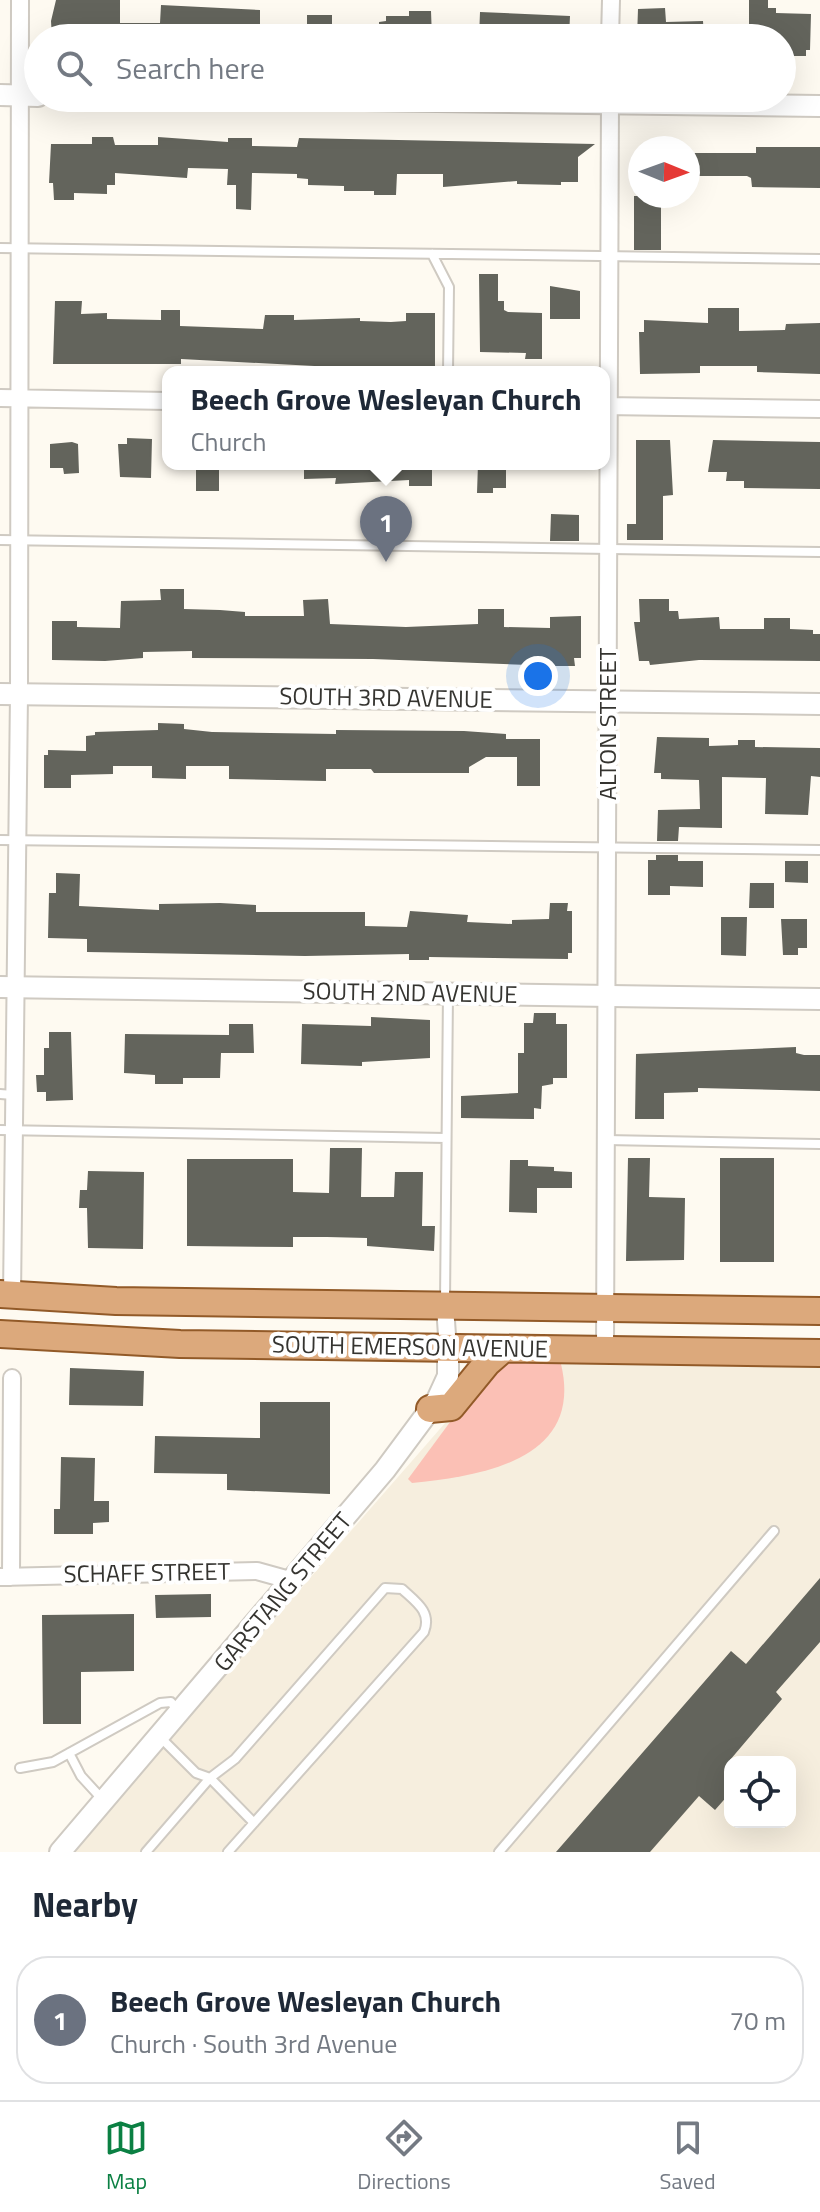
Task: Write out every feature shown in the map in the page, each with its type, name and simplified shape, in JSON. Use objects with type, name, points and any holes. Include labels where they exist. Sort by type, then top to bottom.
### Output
[{"type":"main road","name":"SOUTH EMERSON AVENUE","points":[[6,1295],[116,1301],[820,1311]]},
{"type":"main road","name":"SOUTH EMERSON AVENUE","points":[[0,1334],[180,1344],[820,1353]]},
{"type":"main road","points":[[430,1409],[451,1407],[487,1363],[503,1349]]},
{"type":"street","points":[[6,1295],[10,694],[19,541],[20,0]]},
{"type":"street","points":[[610,24],[611,0]]},
{"type":"street","points":[[796,105],[820,106]]},
{"type":"street","name":"ALTON STREET","points":[[608,366],[610,112]]},
{"type":"street","points":[[0,398],[162,401]]},
{"type":"street","points":[[610,406],[820,409]]},
{"type":"street","name":"ALTON STREET","points":[[605,1349],[608,470]]},
{"type":"street","name":"SOUTH 3RD AVENUE","points":[[10,694],[820,704]]},
{"type":"street","name":"SOUTH 2ND AVENUE","points":[[7,987],[820,999]]},
{"type":"street","name":"GARSTANG STREET","points":[[60,1852],[293,1581],[385,1470],[430,1409],[448,1376],[445,1307]]},
{"type":"street","points":[[5,1577],[12,1378]]},
{"type":"street","name":"SCHAFF STREET","points":[[5,1577],[257,1571],[293,1581]]},
{"type":"lane","points":[[0,248],[820,259]]},
{"type":"lane","points":[[432,254],[449,287],[448,366]]},
{"type":"lane","points":[[0,540],[820,552]]},
{"type":"lane","points":[[8,840],[820,850]]},
{"type":"lane","points":[[445,1307],[448,994]]},
{"type":"lane","points":[[7,1130],[446,1138]]},
{"type":"lane","points":[[606,1140],[820,1144]]},
{"type":"lane","points":[[499,1852],[774,1531]]},
{"type":"lane","points":[[146,1852],[210,1778],[235,1759],[385,1588],[402,1589],[424,1610],[428,1623],[424,1632],[228,1852]]},
{"type":"lane","points":[[20,1768],[41,1766],[69,1753],[160,1703],[171,1702],[179,1713]]},
{"type":"lane","points":[[159,1737],[196,1773],[210,1778],[254,1823]]},
{"type":"lane","points":[[69,1753],[81,1776],[104,1800]]},
{"type":"shaded area","points":[[500,1360],[820,1363],[820,1852],[71,1852]]},
{"type":"shaded area","points":[[504,1361],[561,1364],[564,1396],[557,1422],[542,1442],[521,1457],[496,1468],[412,1483],[408,1479],[453,1418]]},
{"type":"building","points":[[56,0],[120,0],[120,23],[160,23],[161,5],[260,10],[260,24],[51,24]]},
{"type":"building","points":[[749,0],[768,0],[768,8],[776,8],[776,13],[811,14],[810,50],[806,50],[806,56],[796,56],[796,24],[749,24]]},
{"type":"building","points":[[665,8],[666,22],[703,21],[703,24],[637,24],[638,9]]},
{"type":"building","points":[[409,11],[431,11],[431,24],[379,24],[386,21],[386,16],[409,16]]},
{"type":"building","points":[[480,12],[570,16],[570,24],[480,24]]},
{"type":"building","points":[[307,15],[332,15],[332,24],[307,24]]},
{"type":"building","points":[[92,137],[113,137],[115,145],[158,145],[158,137],[228,142],[228,138],[252,138],[252,146],[297,147],[299,138],[595,144],[578,157],[578,182],[561,182],[561,185],[517,184],[517,181],[443,187],[443,174],[397,174],[396,195],[374,195],[374,191],[344,191],[344,186],[308,185],[308,179],[297,178],[297,174],[252,173],[251,210],[236,209],[236,185],[227,185],[228,169],[188,168],[187,178],[115,173],[115,185],[107,185],[107,194],[74,193],[74,200],[54,200],[53,183],[49,183],[51,144],[92,144]]},
{"type":"building","points":[[756,147],[820,147],[820,188],[752,187],[751,178],[747,176],[700,176],[700,153],[756,153]]},
{"type":"building","points":[[634,208],[661,208],[661,250],[634,250]]},
{"type":"building","points":[[479,274],[498,274],[498,301],[504,301],[504,310],[542,313],[542,359],[525,359],[526,353],[480,352]]},
{"type":"building","points":[[550,286],[580,291],[580,319],[550,319]]},
{"type":"building","points":[[55,301],[82,301],[81,314],[107,313],[107,319],[161,320],[161,310],[180,310],[180,326],[263,329],[265,315],[294,315],[294,320],[360,318],[360,321],[391,322],[406,321],[406,313],[435,313],[435,366],[314,366],[181,359],[181,364],[53,364]]},
{"type":"building","points":[[708,308],[739,308],[739,331],[785,330],[786,324],[820,323],[820,374],[757,372],[757,366],[700,366],[700,373],[640,374],[639,332],[644,332],[644,320],[708,323]]},
{"type":"building","points":[[127,438],[152,439],[151,478],[120,477],[118,444],[127,444]]},
{"type":"building","points":[[636,440],[670,440],[673,495],[663,496],[663,540],[627,540],[627,524],[636,524]]},
{"type":"building","points":[[713,440],[820,442],[820,489],[744,488],[744,481],[726,481],[727,472],[708,472]]},
{"type":"building","points":[[50,444],[78,444],[79,473],[64,474],[63,468],[50,468]]},
{"type":"building","points":[[196,470],[219,470],[219,491],[196,491]]},
{"type":"building","points":[[304,470],[432,470],[432,486],[409,486],[409,480],[335,484],[336,478],[304,479]]},
{"type":"building","points":[[478,470],[506,470],[506,488],[493,488],[493,493],[477,493]]},
{"type":"building","points":[[551,514],[579,515],[579,541],[550,541]]},
{"type":"building","points":[[160,589],[184,589],[184,609],[245,612],[245,616],[304,616],[303,600],[328,599],[330,624],[406,627],[478,624],[478,609],[504,609],[504,627],[550,628],[550,617],[581,616],[581,658],[574,658],[575,666],[557,666],[373,659],[192,658],[192,651],[143,652],[143,658],[105,661],[52,660],[52,621],[77,621],[77,627],[120,628],[121,601],[161,600]]},
{"type":"building","points":[[639,599],[669,599],[669,611],[678,611],[679,619],[719,617],[720,629],[764,629],[764,618],[790,618],[790,629],[813,630],[813,634],[820,634],[820,661],[699,660],[650,665],[649,661],[639,661],[634,622],[640,622]]},
{"type":"building","points":[[158,723],[184,724],[184,729],[212,732],[336,734],[336,730],[464,731],[506,734],[506,739],[540,739],[540,786],[517,786],[517,757],[486,757],[469,767],[469,773],[374,773],[371,769],[326,769],[326,781],[229,779],[229,766],[186,766],[186,779],[152,778],[152,766],[113,766],[113,774],[71,775],[71,788],[44,788],[44,755],[48,755],[48,750],[86,751],[86,736],[95,735],[95,732],[158,730]]},
{"type":"building","points":[[657,737],[709,738],[709,746],[738,745],[738,740],[755,740],[755,747],[820,748],[820,777],[811,776],[808,815],[765,814],[766,778],[722,777],[722,828],[679,827],[678,841],[657,841],[658,810],[700,809],[699,780],[661,779],[661,773],[654,773]]},
{"type":"building","points":[[656,855],[678,855],[678,861],[703,861],[703,887],[670,886],[670,895],[648,895],[648,860],[656,860]]},
{"type":"building","points":[[785,861],[808,861],[808,883],[785,882]]},
{"type":"building","points":[[56,873],[80,874],[79,906],[159,910],[159,904],[220,903],[256,905],[256,912],[365,912],[365,926],[407,927],[410,911],[468,915],[467,922],[512,924],[512,920],[549,919],[550,903],[568,903],[567,911],[572,911],[572,953],[568,953],[568,959],[429,957],[429,960],[409,960],[409,954],[305,956],[87,952],[87,939],[48,938],[49,893],[56,893]]},
{"type":"building","points":[[750,883],[774,883],[774,908],[749,908]]},
{"type":"building","points":[[721,917],[747,917],[746,956],[721,955]]},
{"type":"building","points":[[781,919],[807,919],[807,948],[798,948],[798,955],[783,955]]},
{"type":"building","points":[[534,1013],[556,1013],[556,1024],[567,1024],[567,1078],[553,1078],[553,1084],[542,1086],[541,1109],[534,1108],[534,1119],[461,1118],[461,1096],[518,1093],[518,1053],[524,1053],[524,1023],[533,1023]]},
{"type":"building","points":[[371,1017],[430,1020],[430,1058],[362,1062],[362,1066],[301,1064],[302,1024],[371,1026]]},
{"type":"building","points":[[229,1024],[253,1024],[254,1053],[221,1053],[220,1078],[183,1078],[183,1084],[155,1084],[155,1075],[124,1073],[125,1034],[229,1035]]},
{"type":"building","points":[[49,1032],[71,1032],[73,1100],[46,1101],[46,1092],[37,1092],[36,1075],[44,1075],[44,1048],[49,1048]]},
{"type":"building","points":[[796,1047],[796,1053],[820,1055],[820,1091],[698,1088],[698,1092],[664,1093],[664,1119],[635,1119],[636,1054]]},
{"type":"building","points":[[330,1148],[362,1148],[361,1197],[394,1197],[395,1172],[423,1172],[422,1226],[435,1226],[434,1251],[367,1246],[367,1238],[327,1237],[293,1237],[293,1247],[187,1246],[187,1159],[293,1159],[293,1192],[329,1193]]},
{"type":"building","points":[[628,1158],[650,1158],[649,1197],[685,1198],[684,1260],[626,1261]]},
{"type":"building","points":[[720,1158],[774,1158],[774,1262],[720,1262]]},
{"type":"building","points":[[510,1160],[528,1160],[528,1166],[554,1167],[554,1171],[572,1172],[572,1188],[537,1188],[537,1213],[509,1212]]},
{"type":"building","points":[[88,1171],[144,1172],[143,1249],[88,1248],[87,1208],[79,1208],[80,1190],[87,1190]]},
{"type":"building","points":[[70,1368],[144,1371],[143,1406],[69,1405]]},
{"type":"building","points":[[260,1402],[330,1402],[330,1494],[227,1490],[227,1474],[154,1473],[155,1436],[260,1438]]},
{"type":"building","points":[[61,1457],[95,1458],[94,1501],[109,1501],[109,1522],[93,1523],[93,1534],[54,1534],[54,1509],[60,1509]]},
{"type":"building","points":[[820,1578],[820,1642],[776,1692],[782,1699],[733,1756],[724,1756],[724,1800],[715,1810],[699,1796],[650,1852],[556,1852],[731,1651],[746,1664]]},
{"type":"building","points":[[211,1594],[211,1617],[156,1618],[155,1595]]},
{"type":"building","points":[[134,1614],[134,1671],[81,1672],[81,1724],[43,1724],[42,1615]]},
{"type":"place","name":"Beech Grove Wesleyan Church","points":[[386,562]]}]
